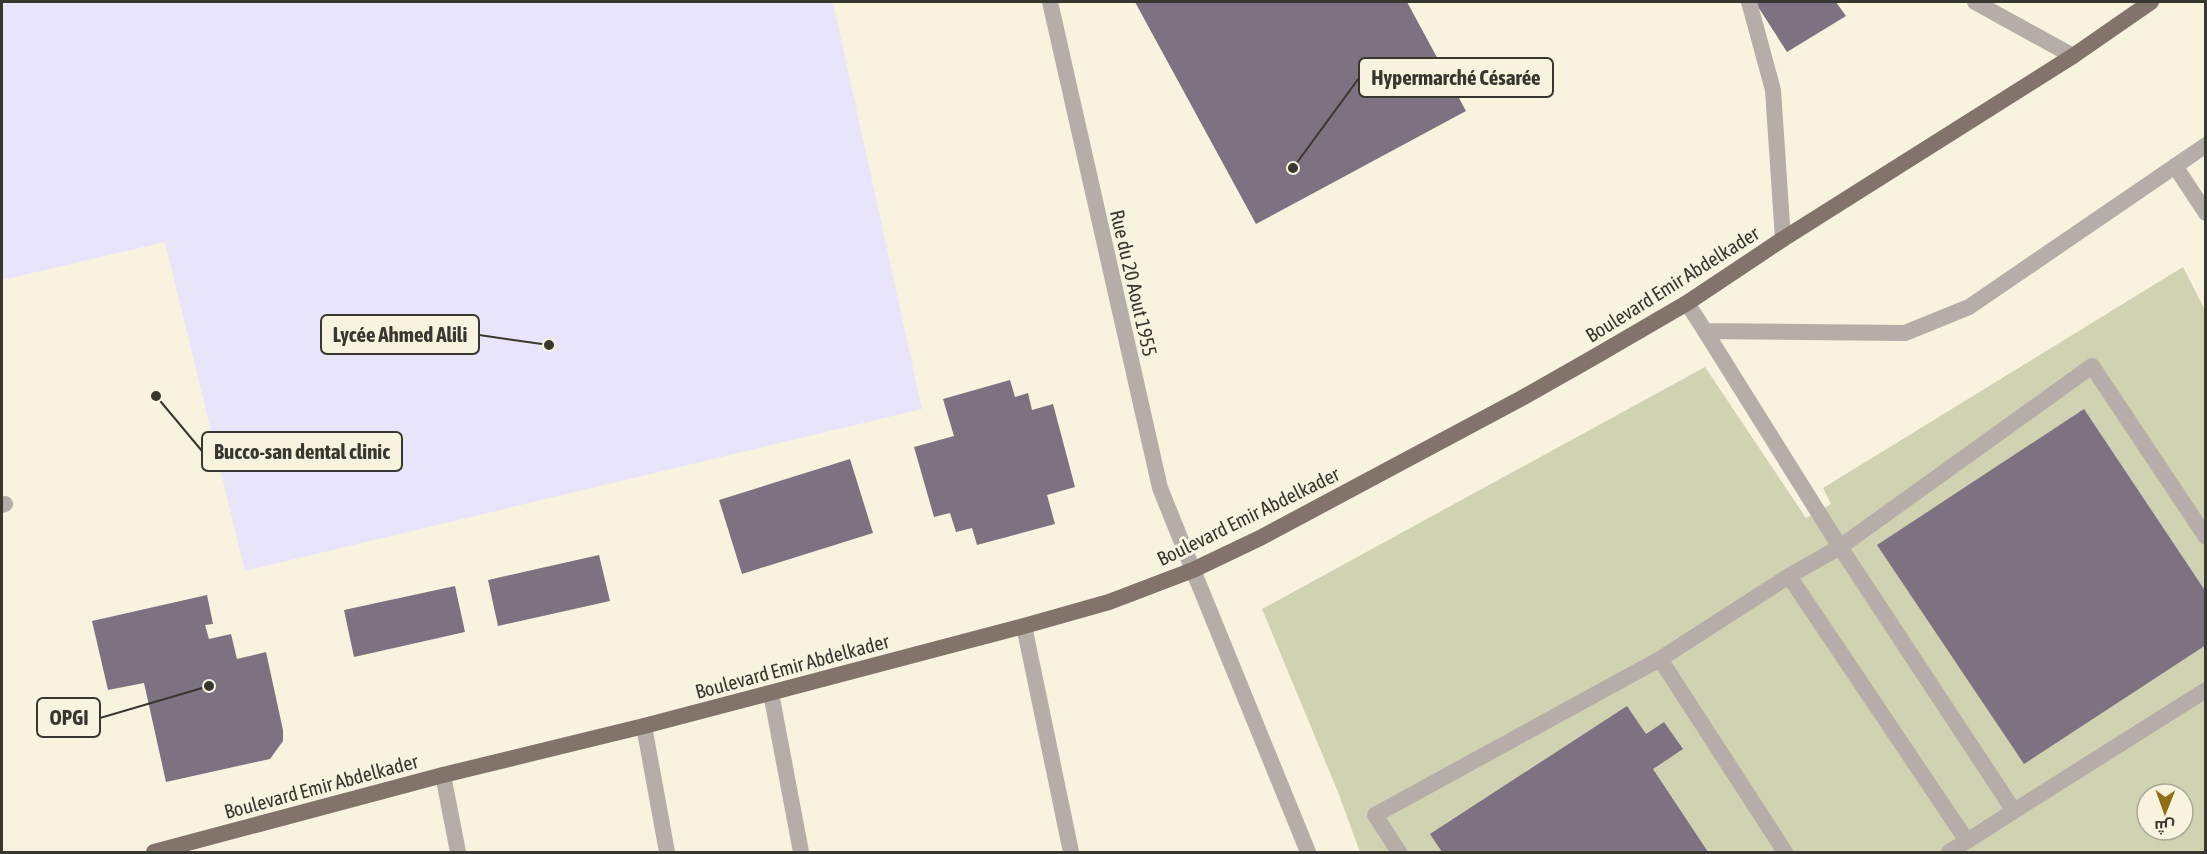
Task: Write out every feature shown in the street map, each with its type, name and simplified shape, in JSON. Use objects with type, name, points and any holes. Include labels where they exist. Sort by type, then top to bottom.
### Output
[{"type":"main road","name":"Boulevard Emir Abdelkader","points":[[154,852],[443,775],[644,726],[1024,626],[1109,602],[1193,570],[1260,538],[1512,404],[1687,303],[1783,239],[2073,56],[2151,2]]},
{"type":"street","name":"Rue du 20 Aout 1955","points":[[1050,2],[1160,488],[1307,852]]},
{"type":"street","points":[[1749,2],[1773,90],[1783,239]]},
{"type":"street","points":[[1976,2],[2073,56]]},
{"type":"street","points":[[1705,332],[1905,333],[1969,307],[2205,145]]},
{"type":"street","points":[[2175,166],[2205,213]]},
{"type":"street","points":[[1687,303],[1840,547],[2014,810]]},
{"type":"street","points":[[1399,852],[1375,815],[1660,659],[1789,576],[1840,547],[2092,366],[2205,537]]},
{"type":"street","points":[[1789,576],[1967,841]]},
{"type":"street","points":[[1024,626],[1071,852]]},
{"type":"street","points":[[1660,659],[1785,852]]},
{"type":"street","points":[[1949,852],[2205,690]]},
{"type":"street","points":[[771,693],[801,852]]},
{"type":"street","points":[[644,726],[667,852]]},
{"type":"street","points":[[443,775],[458,852]]},
{"type":"shaded area","points":[[2,2],[833,2],[922,409],[245,571],[165,242],[2,280]]},
{"type":"green space","points":[[2183,267],[2205,310],[2205,852],[1360,852],[1338,792],[1262,609],[1705,367],[1806,518],[1831,504],[1823,488]]},
{"type":"building","points":[[1135,2],[1407,2],[1466,111],[1256,224]]},
{"type":"building","points":[[1755,2],[1836,2],[1846,16],[1787,52]]},
{"type":"building","points":[[1010,380],[1015,397],[1028,393],[1032,410],[1053,404],[1075,487],[1047,495],[1055,524],[977,545],[972,528],[956,532],[950,513],[934,517],[914,447],[954,436],[943,399]]},
{"type":"building","points":[[2084,409],[2206,592],[2206,645],[2024,764],[1877,545]]},
{"type":"building","points":[[850,459],[873,533],[742,574],[719,500]]},
{"type":"building","points":[[599,555],[610,601],[498,626],[488,580]]},
{"type":"building","points":[[455,586],[465,632],[354,657],[344,610]]},
{"type":"building","points":[[207,595],[213,624],[205,625],[209,639],[231,634],[237,659],[266,652],[283,730],[283,741],[270,759],[166,782],[144,683],[108,690],[92,621]]},
{"type":"building","points":[[1627,706],[1646,734],[1664,722],[1683,749],[1653,769],[1708,852],[1442,852],[1430,834]]},
{"type":"place","name":"Hypermarché Césarée","points":[[1293,168]]},
{"type":"place","name":"Lycée Ahmed Alili","points":[[549,345]]},
{"type":"place","name":"Bucco-san dental clinic","points":[[156,396]]},
{"type":"place","name":"OPGI","points":[[209,686]]}]
